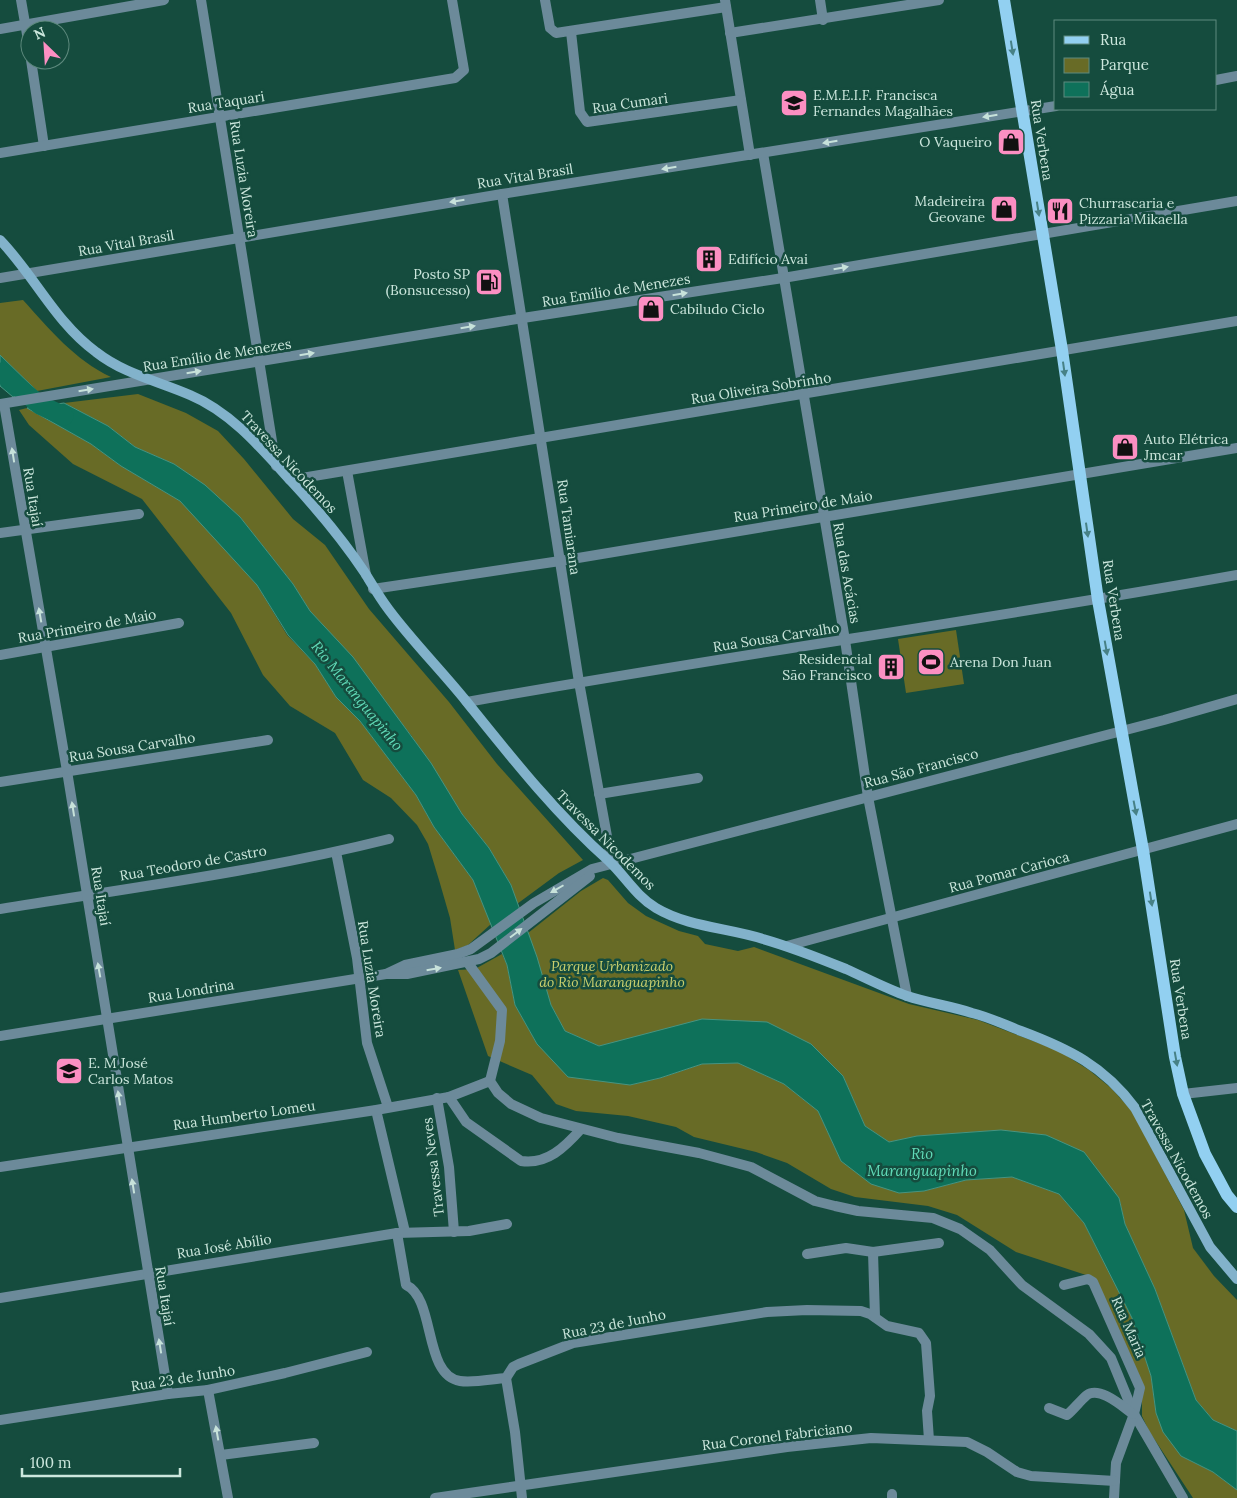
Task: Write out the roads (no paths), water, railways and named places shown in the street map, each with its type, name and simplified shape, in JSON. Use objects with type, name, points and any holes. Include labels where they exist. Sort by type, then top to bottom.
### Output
[{"type":"main road","name":"Rua Verbena","points":[[1004,0],[1062,350],[1098,600],[1143,850],[1183,1094],[1205,1154],[1232,1195],[1237,1207]]},
{"type":"main road","name":"Travessa Nicodemos","points":[[0,240],[23,265],[27,274],[49,304],[80,340],[99,355],[146,380],[190,395],[211,406],[229,418],[290,480],[322,514],[391,613],[544,796],[596,852],[612,864],[629,885],[657,909],[712,928],[750,935],[787,946],[907,996],[975,1013],[1062,1046],[1093,1065],[1124,1094],[1135,1108],[1210,1247],[1237,1279]]},
{"type":"street","points":[[21,0],[25,20]]},
{"type":"street","points":[[49,20],[164,0]]},
{"type":"street","name":"Rua Luzia Moreira","points":[[201,0],[276,466]]},
{"type":"street","name":"Rua Taquari","points":[[0,153],[455,78],[464,70],[452,0]]},
{"type":"street","points":[[545,0],[550,28],[556,33],[726,4],[750,155]]},
{"type":"street","points":[[820,0],[823,20]]},
{"type":"street","points":[[730,33],[823,20],[939,0]]},
{"type":"street","points":[[0,29],[20,25]]},
{"type":"street","name":"Rua Cumari","points":[[570,32],[580,112],[587,122],[740,100]]},
{"type":"street","points":[[33,70],[44,146]]},
{"type":"street","points":[[1217,80],[1237,76]]},
{"type":"street","name":"Rua Vital Brasil","points":[[0,278],[502,194],[1054,106]]},
{"type":"street","name":"Rua das Acácias","points":[[763,153],[845,640],[868,797],[907,996]]},
{"type":"street","name":"Rua Tamiarana","points":[[502,194],[542,437],[579,682],[612,864]]},
{"type":"street","name":"Rua Emílio de Menezes","points":[[2,404],[523,318],[783,278],[1237,201]]},
{"type":"street","name":"Rua Oliveira Sobrinho","points":[[290,480],[542,437],[803,396],[1237,321]]},
{"type":"street","name":"Rua Itajaí","points":[[2,404],[68,771],[147,1273],[168,1394]]},
{"type":"street","name":"Rua Primeiro de Maio","points":[[373,589],[560,561],[1237,448]]},
{"type":"street","points":[[347,471],[366,575]]},
{"type":"street","points":[[0,533],[139,514]]},
{"type":"street","name":"Rua Sousa Carvalho","points":[[467,702],[579,682],[1098,600],[1237,575]]},
{"type":"street","name":"Rua Primeiro de Maio","points":[[0,655],[179,623]]},
{"type":"street","name":"Rua São Francisco","points":[[612,864],[1237,699]]},
{"type":"street","name":"Rua Sousa Carvalho","points":[[0,782],[268,740]]},
{"type":"street","points":[[599,794],[698,778]]},
{"type":"street","name":"Rua Pomar Carioca","points":[[787,946],[1237,824]]},
{"type":"street","name":"Rua Teodoro de Castro","points":[[0,909],[336,852],[389,839]]},
{"type":"street","name":"Rua Luzia Moreira","points":[[336,852],[359,978],[367,1043],[388,1107]]},
{"type":"street","points":[[386,974],[405,965],[458,954],[482,942],[534,903],[592,869],[612,864]]},
{"type":"street","points":[[386,974],[407,974],[468,963],[491,953],[590,876],[612,864]]},
{"type":"street","points":[[468,963],[502,1010],[500,1040],[490,1081],[498,1094],[518,1108],[541,1118],[675,1150],[700,1153],[751,1167],[815,1201],[858,1210],[933,1218],[960,1229],[990,1250],[1022,1285],[1089,1334],[1112,1358],[1134,1414],[1183,1498]]},
{"type":"street","name":"Rua Londrina","points":[[0,1036],[386,974]]},
{"type":"street","name":"Rua Humberto Lomeu","points":[[0,1167],[376,1110],[448,1097],[490,1081]]},
{"type":"street","points":[[1183,1094],[1237,1088]]},
{"type":"street","points":[[448,1097],[466,1122],[521,1161],[547,1159],[563,1148],[581,1129]]},
{"type":"street","name":"Travessa Neves","points":[[437,1098],[448,1159],[454,1232]]},
{"type":"street","points":[[376,1110],[401,1232],[406,1285],[412,1288],[418,1299],[432,1336],[434,1349],[447,1374],[460,1381],[506,1378],[522,1498]]},
{"type":"street","name":"Rua José Abílio","points":[[0,1298],[401,1232],[454,1232],[507,1224]]},
{"type":"street","points":[[807,1254],[846,1248],[873,1252],[940,1243]]},
{"type":"street","points":[[873,1252],[876,1317]]},
{"type":"street","name":"Rua Maria","points":[[1064,1285],[1088,1278],[1093,1282],[1140,1388],[1134,1414],[1116,1463],[1114,1498]]},
{"type":"street","name":"Rua 23 de Junho","points":[[506,1378],[513,1367],[519,1364],[582,1342],[767,1312],[853,1310],[876,1317],[887,1326],[919,1333],[926,1344],[930,1396],[927,1410],[929,1440]]},
{"type":"street","name":"Rua 23 de Junho","points":[[0,1420],[168,1394],[208,1390],[286,1373],[367,1352]]},
{"type":"street","points":[[208,1390],[228,1498]]},
{"type":"street","points":[[1049,1408],[1067,1415],[1088,1395],[1097,1393],[1116,1402],[1134,1414]]},
{"type":"street","name":"Rua Coronel Fabriciano","points":[[435,1498],[814,1443],[871,1438],[929,1440],[975,1445],[1007,1467],[1031,1476],[1115,1480]]},
{"type":"street","points":[[221,1455],[314,1443]]},
{"type":"water","points":[[0,355],[37,391],[13,397],[0,386]]},
{"type":"water","name":"Rio Maranguapinho","points":[[64,403],[108,426],[135,447],[174,464],[205,485],[240,517],[293,584],[310,611],[353,657],[431,763],[462,814],[489,848],[511,885],[537,957],[551,1005],[565,1031],[599,1046],[702,1019],[767,1022],[811,1044],[843,1076],[865,1126],[889,1142],[917,1136],[1001,1130],[1046,1135],[1084,1152],[1119,1198],[1125,1224],[1155,1289],[1196,1400],[1213,1420],[1237,1431],[1237,1490],[1213,1472],[1181,1456],[1163,1432],[1156,1413],[1151,1376],[1132,1318],[1084,1223],[1059,1194],[1012,1177],[966,1180],[924,1191],[899,1193],[871,1184],[841,1161],[818,1111],[784,1084],[738,1063],[702,1064],[660,1078],[630,1085],[568,1077],[537,1044],[515,1005],[507,965],[473,880],[434,827],[416,795],[360,721],[336,697],[315,664],[288,635],[257,585],[180,501],[121,466],[91,444],[27,408]]},
{"type":"waterway","name":"Rio Maranguapinho","points":[[0,372],[40,405],[64,416]]},
{"type":"place","name":"E.M.E.I.F. Francisca Fernandes Magalhães","points":[[794,103]]},
{"type":"place","name":"O Vaqueiro","points":[[1011,142]]},
{"type":"place","name":"Madeireira Geovane","points":[[1004,209]]},
{"type":"place","name":"Churrascaria e Pizzaria Mikaella","points":[[1060,211]]},
{"type":"place","name":"Edifício Avai","points":[[709,259]]},
{"type":"place","name":"Posto SP (Bonsucesso)","points":[[489,282]]},
{"type":"place","name":"Cabiludo Ciclo","points":[[651,309]]},
{"type":"place","name":"Auto Elétrica Jmcar","points":[[1125,447]]},
{"type":"place","name":"Arena Don Juan","points":[[931,662]]},
{"type":"place","name":"Residencial São Francisco","points":[[891,667]]},
{"type":"place","name":"E. M José Carlos Matos","points":[[69,1071]]},
{"type":"park label","name":"Parque Urbanizado do Rio Maranguapinho","points":[[612,974]]}]
